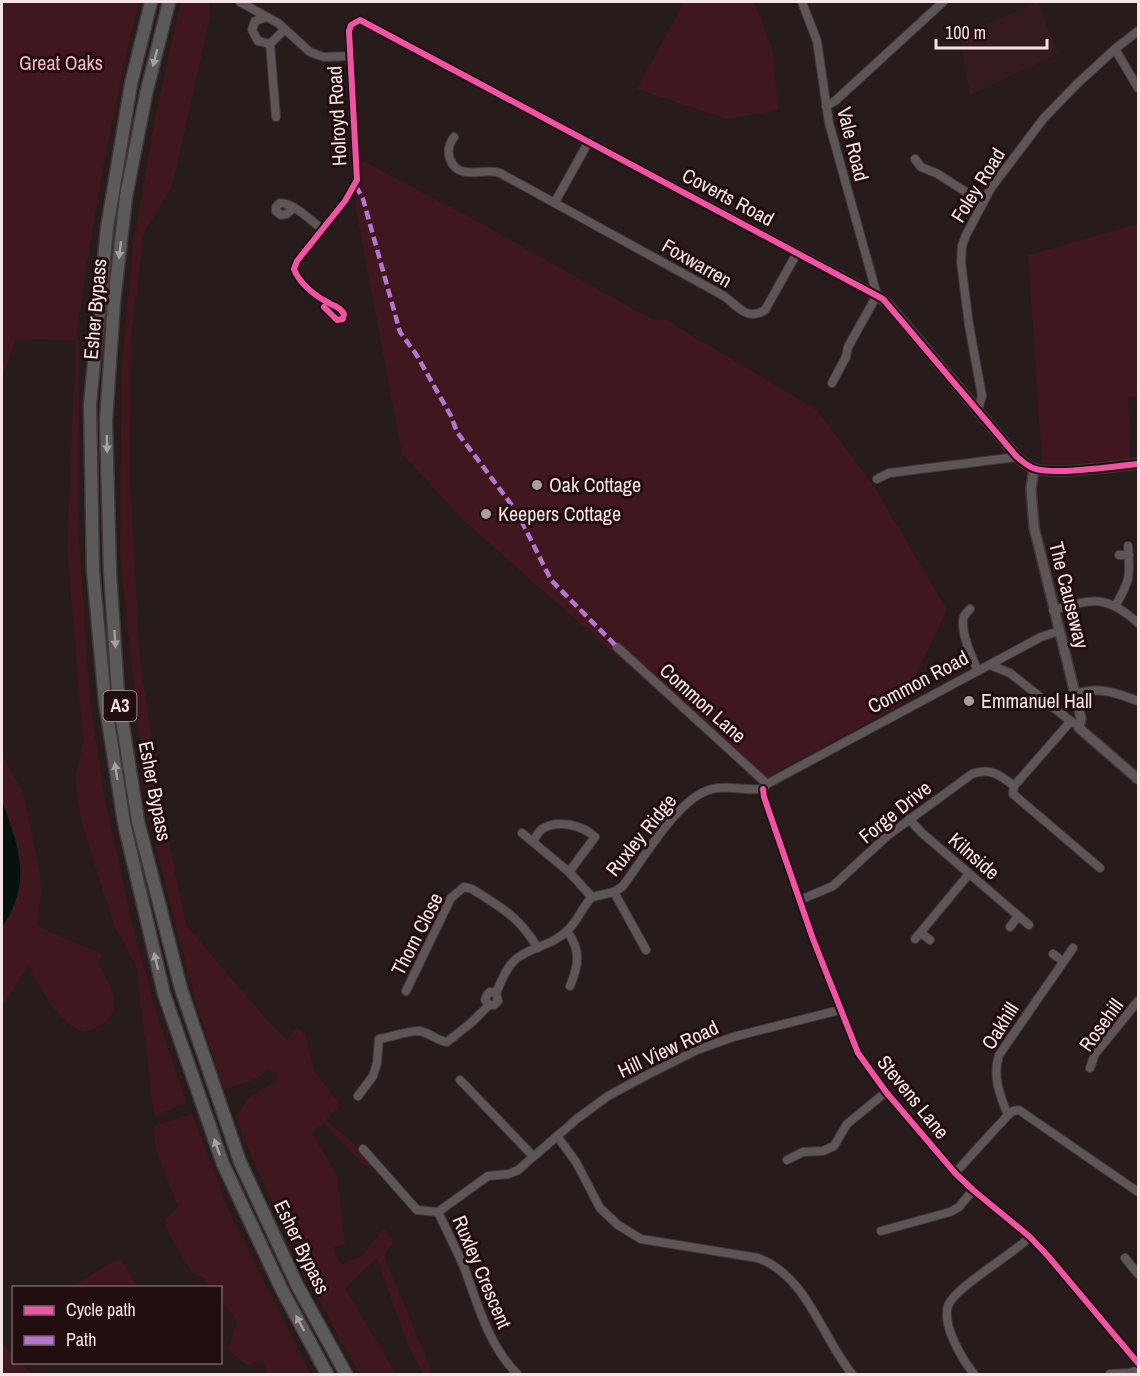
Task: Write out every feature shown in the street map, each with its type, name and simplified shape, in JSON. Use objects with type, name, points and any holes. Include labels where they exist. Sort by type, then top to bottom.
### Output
[{"type":"highway","name":"Esher Bypass","points":[[152,2],[131,84],[107,228],[90,404],[93,571],[105,702],[124,824],[164,994],[223,1164],[280,1288],[327,1374]]},
{"type":"highway","name":"Esher Bypass","points":[[169,2],[146,94],[126,197],[114,302],[106,421],[110,572],[118,694],[138,821],[181,988],[240,1162],[297,1285],[346,1374]]},
{"type":"street","points":[[240,2],[267,17],[316,56],[351,56]]},
{"type":"street","name":"Vale Road","points":[[802,2],[817,40],[826,106],[877,295]]},
{"type":"street","points":[[826,106],[835,101],[943,2]]},
{"type":"street","points":[[267,17],[255,21],[252,30],[258,41],[270,44]]},
{"type":"street","name":"Holroyd Road","points":[[324,307],[337,320],[343,319],[344,314],[341,308],[328,303],[298,279],[294,269],[297,261],[356,186],[358,132],[349,32],[355,21]]},
{"type":"street","name":"Coverts Road","points":[[355,21],[365,21],[877,295],[889,305],[1017,457],[1034,469]]},
{"type":"street","points":[[276,117],[270,44],[284,30]]},
{"type":"street","name":"Foley Road","points":[[978,409],[982,396],[969,325],[961,262],[962,246],[966,235],[983,203],[1015,155],[1044,118],[1077,84],[1138,31]]},
{"type":"street","points":[[1115,49],[1138,88]]},
{"type":"street","name":"Foxwarren","points":[[454,137],[449,145],[448,153],[453,167],[459,171],[473,173],[492,170],[500,173],[724,296],[748,315],[759,314],[765,310],[796,253]]},
{"type":"street","points":[[555,202],[589,141]]},
{"type":"street","points":[[915,159],[921,167],[938,174],[983,203]]},
{"type":"street","points":[[293,208],[322,229]]},
{"type":"street","points":[[832,383],[877,295]]},
{"type":"street","points":[[877,478],[889,473],[1017,457]]},
{"type":"street","points":[[1034,469],[1076,470],[1138,464]]},
{"type":"street","name":"The Causeway","points":[[1034,469],[1031,506],[1053,610],[1081,718],[1075,724]]},
{"type":"street","points":[[1116,605],[1128,582],[1130,572],[1128,546]]},
{"type":"street","points":[[1119,555],[1129,555]]},
{"type":"street","points":[[1053,610],[1094,600],[1116,605],[1138,623]]},
{"type":"street","points":[[970,609],[964,616],[964,629],[970,655],[978,671]]},
{"type":"street","points":[[990,665],[1041,637],[1059,631]]},
{"type":"street","name":"Common Lane","points":[[617,647],[765,787]]},
{"type":"street","name":"Common Road","points":[[765,787],[990,665],[1010,673],[1075,724],[1138,779]]},
{"type":"street","points":[[1075,694],[1095,689],[1105,690],[1138,701]]},
{"type":"street","points":[[1075,724],[1014,786],[1013,794],[1100,868]]},
{"type":"street","name":"Forge Drive","points":[[800,900],[833,886],[887,836],[963,780],[981,771],[996,773],[1014,786]]},
{"type":"street","name":"Ruxley Ridge","points":[[522,833],[569,872],[592,897],[614,892],[622,887],[678,812],[700,793],[720,788],[765,787]]},
{"type":"street","name":"Stevens Lane","points":[[765,787],[764,797],[800,900],[858,1053],[886,1092],[955,1173],[1030,1238],[1059,1268],[1138,1363]]},
{"type":"street","name":"Kilnside","points":[[909,819],[922,833],[1029,925]]},
{"type":"street","name":"Ruxley Ridge","points":[[533,841],[542,829],[558,825],[589,831],[595,837],[569,872]]},
{"type":"street","points":[[930,940],[918,936],[969,874]]},
{"type":"street","name":"Thorn Close","points":[[406,990],[451,898],[464,887],[472,889],[515,917],[527,930],[538,948]]},
{"type":"street","name":"Ruxley Ridge","points":[[614,892],[646,950]]},
{"type":"street","points":[[358,1096],[373,1076],[378,1064],[379,1039],[419,1031],[447,1042],[489,1005],[494,1005],[498,1001],[496,993],[515,960],[521,955],[545,946],[567,931],[579,918],[592,897]]},
{"type":"street","points":[[1010,927],[1018,916]]},
{"type":"street","points":[[567,931],[573,939],[578,960],[578,967],[570,986]]},
{"type":"street","name":"Oakhill","points":[[1008,1115],[997,1085],[995,1071],[999,1055],[1073,948]]},
{"type":"street","points":[[1053,954],[1063,961]]},
{"type":"street","name":"Rosehill","points":[[1090,1068],[1095,1054],[1138,1001]]},
{"type":"street","name":"Hill View Road","points":[[557,1136],[608,1096],[698,1050],[733,1036],[840,1010]]},
{"type":"street","points":[[460,1080],[533,1156]]},
{"type":"street","points":[[787,1160],[802,1152],[823,1151],[834,1146],[847,1124],[886,1092]]},
{"type":"street","points":[[955,1173],[1008,1115],[1017,1110],[1027,1114],[1138,1192]]},
{"type":"street","points":[[557,1136],[576,1161],[600,1208],[618,1225],[641,1239],[758,1258],[771,1263],[785,1274],[807,1300],[834,1351],[852,1374]]},
{"type":"street","name":"Ruxley Crescent","points":[[517,1374],[502,1359],[493,1341],[463,1266],[438,1212],[488,1176],[509,1174],[518,1170],[557,1136]]},
{"type":"street","points":[[363,1149],[417,1210],[438,1212]]},
{"type":"street","points":[[881,1231],[950,1212],[959,1207],[973,1190]]},
{"type":"street","points":[[974,1374],[964,1362],[955,1343],[947,1317],[948,1308],[957,1294],[1030,1238]]},
{"type":"street","points":[[1125,1258],[1138,1274]]},
{"type":"street","points":[[1110,1374],[1138,1370]]},
{"type":"shaded area","points":[[1038,2],[1058,54],[970,95],[960,35]]},
{"type":"shaded area","points":[[2,801],[18,850],[20,880],[12,910],[2,927]]},
{"type":"green space","name":"Great Oaks","points":[[2,2],[139,2],[103,169],[76,339],[79,341],[78,523],[90,701],[105,800],[132,923],[159,1023],[187,1103],[154,1116],[136,965],[114,925],[81,821],[75,780],[83,742],[67,548],[76,340],[16,339],[2,377]]},
{"type":"green space","points":[[182,2],[209,2],[210,17],[172,187],[144,232],[131,337],[130,482],[140,660],[159,792],[186,925],[266,1019],[287,1040],[297,1027],[305,1035],[315,1073],[341,1105],[326,1120],[376,1163],[366,1167],[324,1124],[312,1132],[337,1176],[345,1244],[333,1248],[341,1265],[361,1256],[384,1229],[393,1242],[384,1256],[433,1374],[423,1374],[407,1343],[377,1258],[345,1288],[396,1374],[360,1374],[309,1281],[235,1118],[250,1096],[274,1083],[278,1078],[270,1068],[258,1078],[224,1090],[197,1007],[147,812],[120,553],[121,374],[133,246],[155,118]]},
{"type":"green space","points":[[684,2],[754,2],[773,51],[778,110],[726,119],[637,89]]},
{"type":"green space","points":[[361,160],[473,219],[653,320],[666,320],[817,410],[875,488],[947,610],[901,705],[760,781],[463,520],[402,454],[355,204],[362,183]]},
{"type":"green space","points":[[1138,224],[1138,396],[1128,397],[1130,460],[1097,463],[1042,463],[1028,255]]},
{"type":"green space","points":[[2,755],[23,792],[40,873],[41,895],[37,926],[102,954],[98,964],[110,985],[114,1000],[113,1007],[106,1022],[84,1032],[65,1021],[58,1013],[29,966],[2,1006],[2,927],[12,913],[17,842],[2,801]]},
{"type":"green space","points":[[192,1114],[231,1216],[310,1374],[268,1374],[262,1361],[246,1365],[228,1350],[237,1321],[222,1301],[222,1286],[210,1286],[203,1277],[191,1272],[163,1222],[178,1206],[156,1151],[154,1126]]},
{"type":"green space","points":[[120,1258],[138,1286],[72,1286]]},
{"type":"green space","points":[[2,1343],[12,1354],[12,1364],[22,1364],[32,1374],[2,1374]]},
{"type":"marked path","points":[[356,186],[363,199],[400,332],[416,354],[451,416],[457,432],[517,512],[551,580],[617,647]]},
{"type":"cycle path","points":[[324,307],[337,320],[343,319],[344,314],[341,310],[308,289],[294,269],[297,261],[345,201],[357,180],[349,31],[351,25],[360,20],[883,299],[1017,457],[1029,466],[1042,470],[1069,471],[1138,464]]},
{"type":"cycle path","points":[[763,789],[813,939],[858,1053],[886,1092],[955,1173],[1030,1237],[1138,1363]]},
{"type":"place","name":"Oak Cottage","points":[[537,485]]},
{"type":"place","name":"Keepers Cottage","points":[[486,514]]},
{"type":"place","name":"Emmanuel Hall","points":[[969,701]]}]
